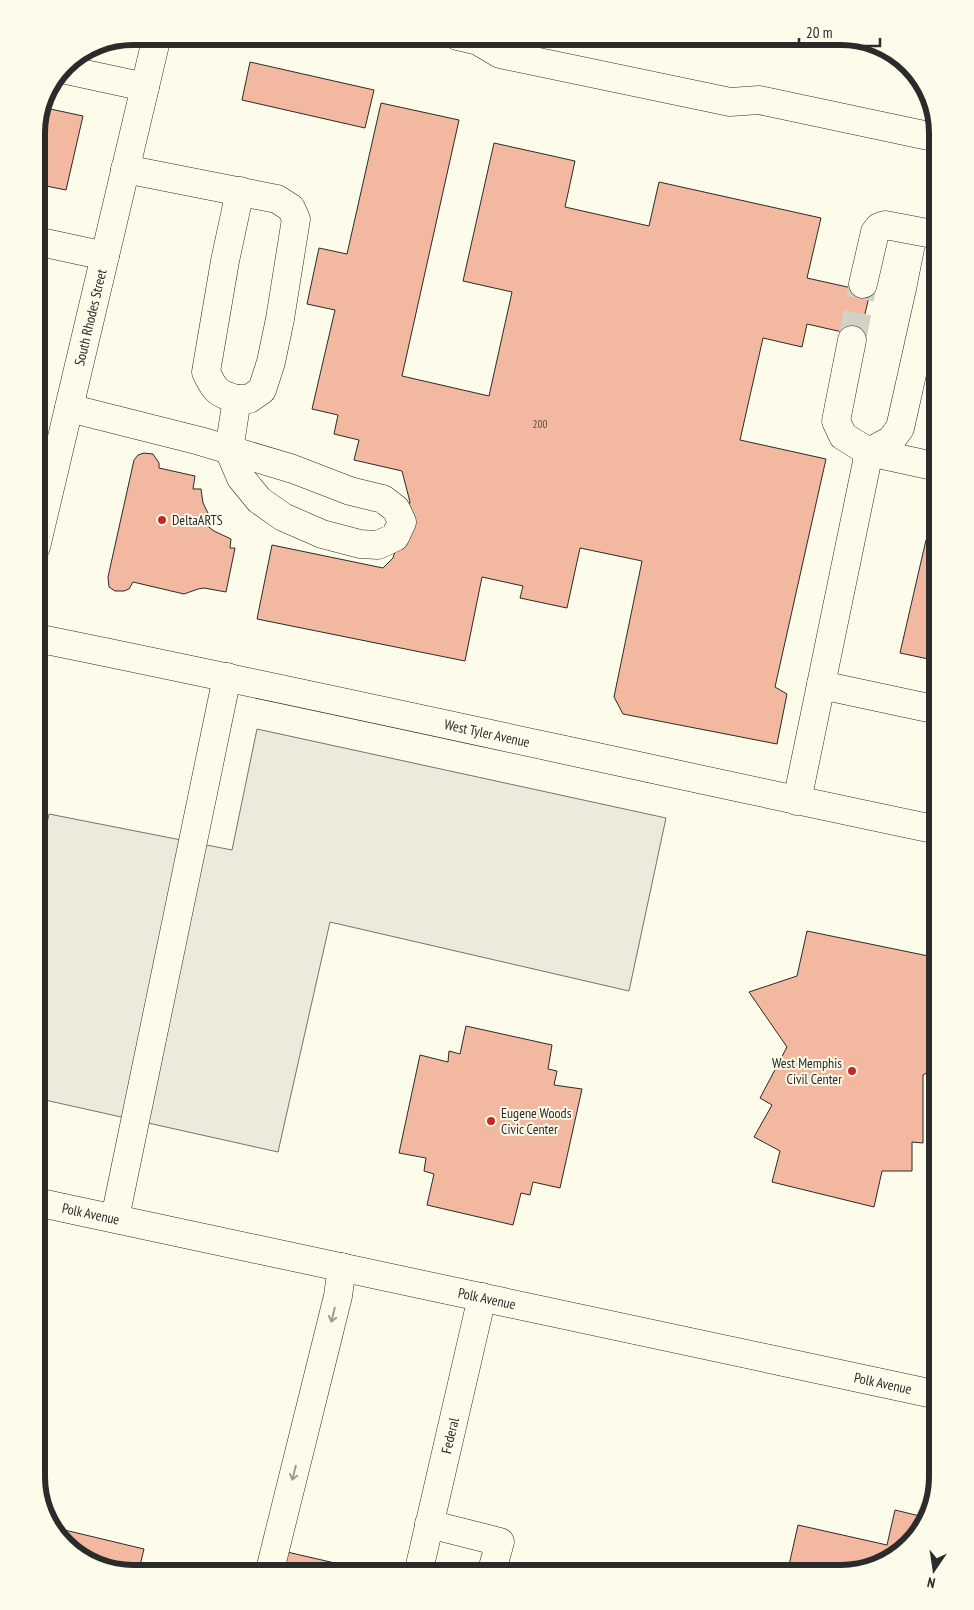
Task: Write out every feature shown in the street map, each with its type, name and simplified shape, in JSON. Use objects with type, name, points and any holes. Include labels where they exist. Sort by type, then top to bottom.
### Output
[{"type":"street","name":"South Rhodes Street","points":[[45,509],[155,45]]},
{"type":"street","points":[[485,45],[500,54],[730,102],[759,100],[929,136]]},
{"type":"street","points":[[71,71],[145,87]]},
{"type":"street","points":[[125,170],[277,199],[291,208],[296,219],[271,362],[262,390],[249,399],[237,399],[226,396],[214,388],[206,372],[225,261],[240,192]]},
{"type":"street","points":[[863,284],[874,232],[879,227],[885,225],[929,233]]},
{"type":"street","points":[[45,243],[104,256]]},
{"type":"street","points":[[798,801],[869,452],[891,440],[900,428],[929,315]]},
{"type":"street","points":[[852,340],[836,421],[844,436],[869,452],[929,465]]},
{"type":"street","points":[[69,408],[200,441],[229,450],[293,469],[350,490],[383,499],[396,509],[402,522],[395,537],[378,546],[360,544],[322,534],[283,517],[259,500],[241,478],[229,450],[237,399]]},
{"type":"street","name":"West Tyler Avenue","points":[[45,640],[227,676],[929,828]]},
{"type":"street","points":[[115,1218],[227,676]]},
{"type":"street","points":[[821,685],[929,708]]},
{"type":"street","name":"Polk Avenue","points":[[45,1204],[929,1393]]},
{"type":"street","points":[[271,1565],[338,1296],[342,1267]]},
{"type":"street","name":"Federal","points":[[420,1565],[482,1297]]},
{"type":"street","points":[[429,1524],[500,1542],[494,1565]]},
{"type":"shaded area","points":[[257,729],[666,818],[629,991],[330,922],[278,1152],[45,1100],[45,833],[49,814],[232,850]]},
{"type":"building","points":[[250,62],[374,90],[365,128],[242,100]]},
{"type":"building","points":[[381,103],[459,120],[402,376],[489,396],[512,292],[463,281],[494,143],[575,161],[565,207],[649,226],[659,182],[821,218],[807,278],[870,292],[860,336],[807,324],[802,347],[763,338],[740,440],[826,459],[775,687],[787,694],[777,744],[623,714],[614,697],[642,561],[580,548],[567,608],[520,598],[523,586],[482,577],[465,661],[257,619],[272,545],[383,568],[393,558],[410,502],[402,471],[354,460],[359,440],[334,434],[338,415],[312,409],[335,310],[307,304],[319,248],[347,254]]},
{"type":"building","points":[[49,109],[83,116],[66,190],[45,186],[45,128]]},
{"type":"building","name":"DeltaARTS","points":[[144,453],[153,454],[159,463],[159,468],[195,476],[193,489],[201,489],[203,503],[208,513],[201,516],[205,524],[214,531],[231,539],[230,548],[235,548],[226,592],[204,588],[184,594],[133,582],[129,589],[124,591],[115,591],[109,587],[108,577],[134,460],[138,455]]},
{"type":"building","points":[[926,540],[929,541],[929,659],[900,653]]},
{"type":"building","name":"West Memphis Civil Center","points":[[807,931],[929,956],[929,1071],[923,1075],[923,1143],[912,1142],[912,1171],[882,1171],[874,1207],[772,1182],[780,1151],[754,1137],[772,1105],[760,1098],[787,1047],[749,992],[797,976]]},
{"type":"building","name":"Eugene Woods Civic Center","points":[[466,1026],[552,1045],[548,1069],[557,1071],[554,1085],[582,1089],[560,1188],[533,1182],[530,1195],[521,1193],[513,1225],[427,1205],[434,1174],[424,1171],[426,1158],[399,1153],[420,1055],[448,1062],[449,1051],[460,1054]]},
{"type":"building","points":[[895,1510],[920,1516],[899,1543],[880,1556],[852,1564],[789,1565],[798,1525],[887,1545]]},
{"type":"building","points":[[63,1530],[144,1549],[140,1565],[116,1563],[94,1556],[84,1550]]},
{"type":"building","points":[[287,1552],[344,1565],[284,1565]]},
{"type":"tunnel","points":[[852,340],[863,284]]},
{"type":"place","name":"DeltaARTS","points":[[162,520]]},
{"type":"place","name":"West Memphis Civil Center","points":[[852,1071]]},
{"type":"place","name":"Eugene Woods Civic Center","points":[[491,1121]]}]
